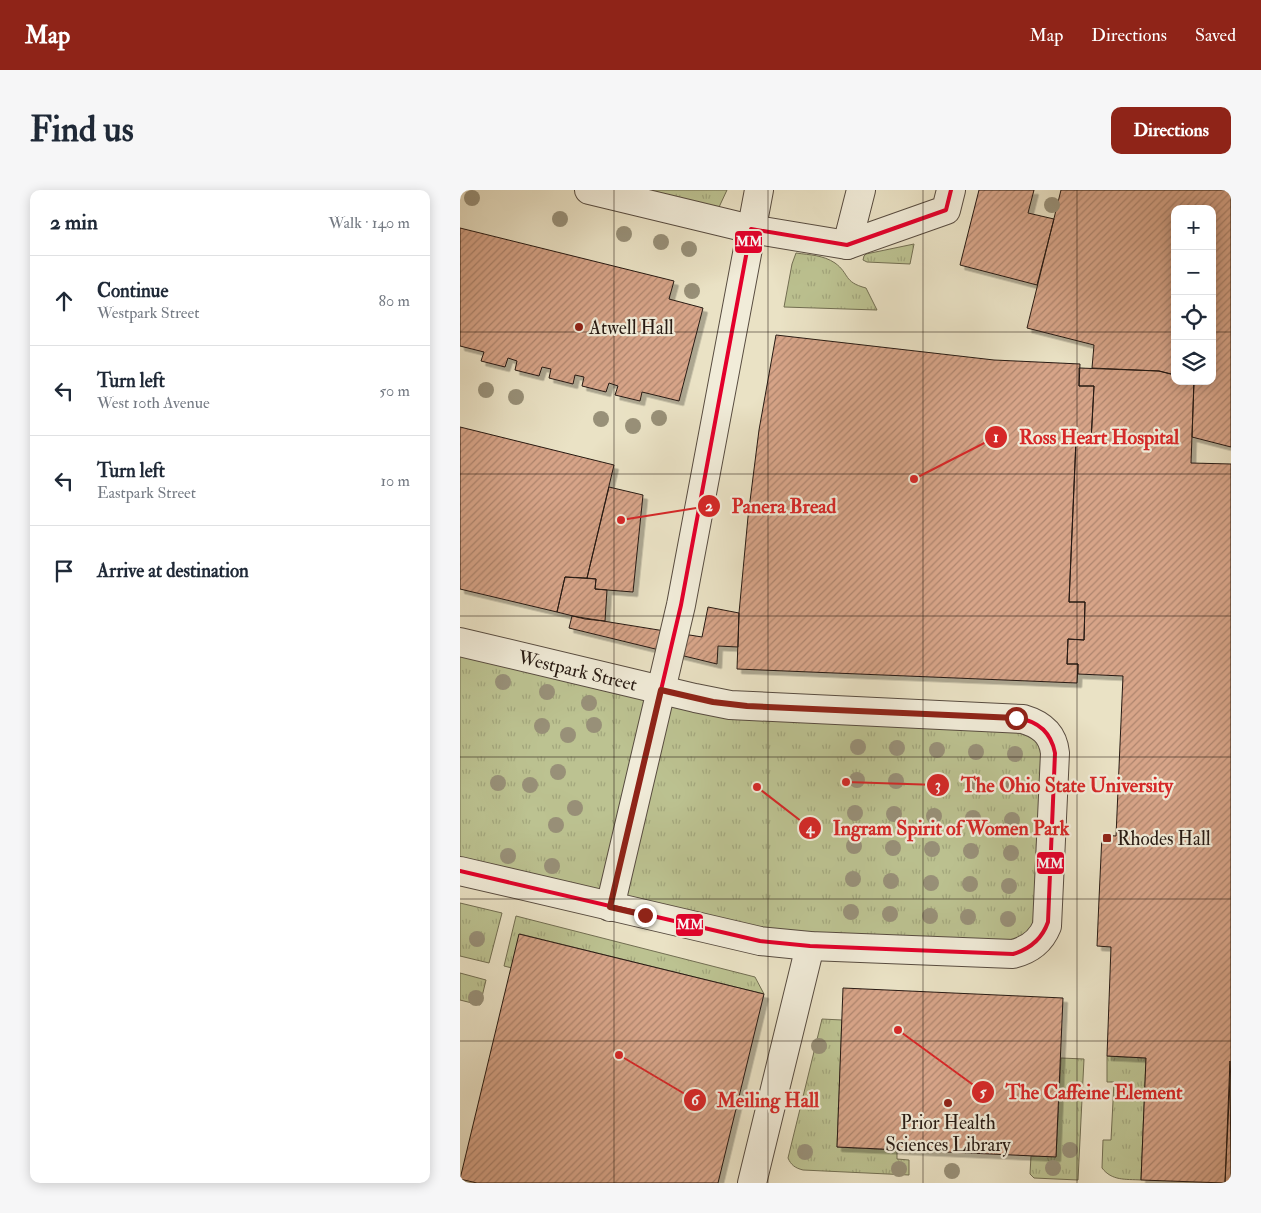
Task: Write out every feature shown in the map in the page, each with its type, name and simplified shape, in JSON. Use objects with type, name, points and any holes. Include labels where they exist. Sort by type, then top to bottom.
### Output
[{"type":"street","points":[[589,190],[752,229],[847,245],[946,210],[951,190]]},
{"type":"street","points":[[610,907],[680,605],[758,190]]},
{"type":"street","points":[[847,245],[861,190]]},
{"type":"street","name":"Westpark Street","points":[[460,642],[713,702],[747,706],[1016,718],[1035,723],[1047,731],[1055,749],[1047,926],[1037,941],[1021,952],[1006,954],[780,944],[742,938],[460,871]]},
{"type":"street","points":[[752,1183],[810,946]]},
{"type":"green space","points":[[589,190],[727,190],[713,220]]},
{"type":"green space","points":[[914,244],[910,264],[867,262],[863,260],[866,254]]},
{"type":"green space","points":[[796,253],[821,257],[835,263],[850,280],[866,288],[877,310],[784,307],[792,264]]},
{"type":"green space","points":[[460,642],[628,682],[1047,731],[1037,941],[869,948],[460,871]]},
{"type":"green space","points":[[460,903],[502,913],[489,963],[460,956]]},
{"type":"green space","points":[[516,916],[755,977],[764,994],[520,934],[512,968],[504,966]]},
{"type":"green space","points":[[460,973],[486,980],[480,1005],[460,1000]]},
{"type":"green space","points":[[822,1019],[842,1020],[837,1147],[897,1150],[897,1159],[909,1160],[909,1175],[803,1170],[794,1166],[789,1160]]},
{"type":"green space","points":[[1107,1056],[1146,1058],[1141,1180],[1115,1177],[1102,1168],[1103,1140],[1111,1140],[1114,1082],[1107,1082]]},
{"type":"green space","points":[[1061,1058],[1084,1059],[1078,1180],[1034,1178],[1030,1174],[1031,1156],[1056,1156]]},
{"type":"building","points":[[979,190],[1034,190],[1028,213],[1054,219],[1037,285],[960,265]]},
{"type":"building","points":[[1061,190],[1231,190],[1231,447],[1192,437],[1194,385],[1216,385],[1216,205],[1171,205],[1171,374],[1159,371],[1092,368],[1094,345],[1027,328]]},
{"type":"building","name":"Atwell Hall","points":[[460,228],[674,281],[669,299],[703,308],[679,401],[642,392],[640,401],[615,395],[618,386],[609,383],[606,392],[582,386],[584,377],[575,375],[573,384],[549,378],[551,369],[542,367],[539,376],[515,370],[517,361],[508,358],[505,367],[481,361],[484,352],[460,346]]},
{"type":"building","points":[[776,335],[994,360],[1080,364],[1079,386],[1094,386],[1091,441],[1076,440],[1069,602],[1085,602],[1084,640],[1068,639],[1067,664],[1078,664],[1077,683],[737,669],[739,613],[748,517],[759,430]]},
{"type":"building","points":[[1079,368],[1159,371],[1171,374],[1171,385],[1194,385],[1191,463],[1231,464],[1231,1061],[1225,1183],[1141,1180],[1146,1058],[1107,1056],[1111,947],[1097,946],[1102,835],[1116,836],[1123,676],[1078,674],[1078,664],[1067,664],[1068,639],[1084,640],[1085,602],[1069,602],[1076,440],[1091,441],[1094,386],[1079,386]]},
{"type":"building","points":[[460,427],[614,465],[587,578],[565,577],[557,612],[460,589]]},
{"type":"building","points":[[609,487],[643,495],[633,592],[595,589],[596,579],[587,578]]},
{"type":"building","points":[[565,577],[596,579],[595,589],[607,590],[605,621],[585,619],[557,612]]},
{"type":"building","points":[[708,607],[739,613],[738,647],[718,646],[717,664],[569,628],[572,616],[702,637]]},
{"type":"building","points":[[519,934],[764,994],[718,1183],[477,1183],[460,1179]]},
{"type":"building","name":"Prior Health Sciences Library","points":[[843,988],[1063,998],[1056,1157],[837,1147]]},
{"type":"building","points":[[1230,1061],[1231,1183],[1225,1183]]},
{"type":"transit line","name":"MM","points":[[460,871],[760,941],[810,946],[1013,954],[1035,943],[1039,938],[1048,922],[1055,753],[1047,733],[1037,725],[1017,718],[747,706],[713,702],[661,690],[681,605],[751,229],[847,245],[946,210],[951,190]]},
{"type":"place","name":"Atwell Hall","points":[[579,327]]},
{"type":"place","name":"Ross Heart Hospital","points":[[914,479]]},
{"type":"place","name":"Panera Bread","points":[[621,520]]},
{"type":"place","name":"The Ohio State University","points":[[846,782]]},
{"type":"place","name":"Ingram Spirit of Women Park","points":[[757,787]]},
{"type":"place","name":"Rhodes Hall","points":[[1107,838]]},
{"type":"place","name":"The Caffeine Element","points":[[898,1030]]},
{"type":"place","name":"Meiling Hall","points":[[619,1055]]},
{"type":"place","name":"Prior Health Sciences Library","points":[[948,1103]]},
{"type":"route","points":[[645,915],[610,907],[661,690],[730,705],[1016,718]]}]
